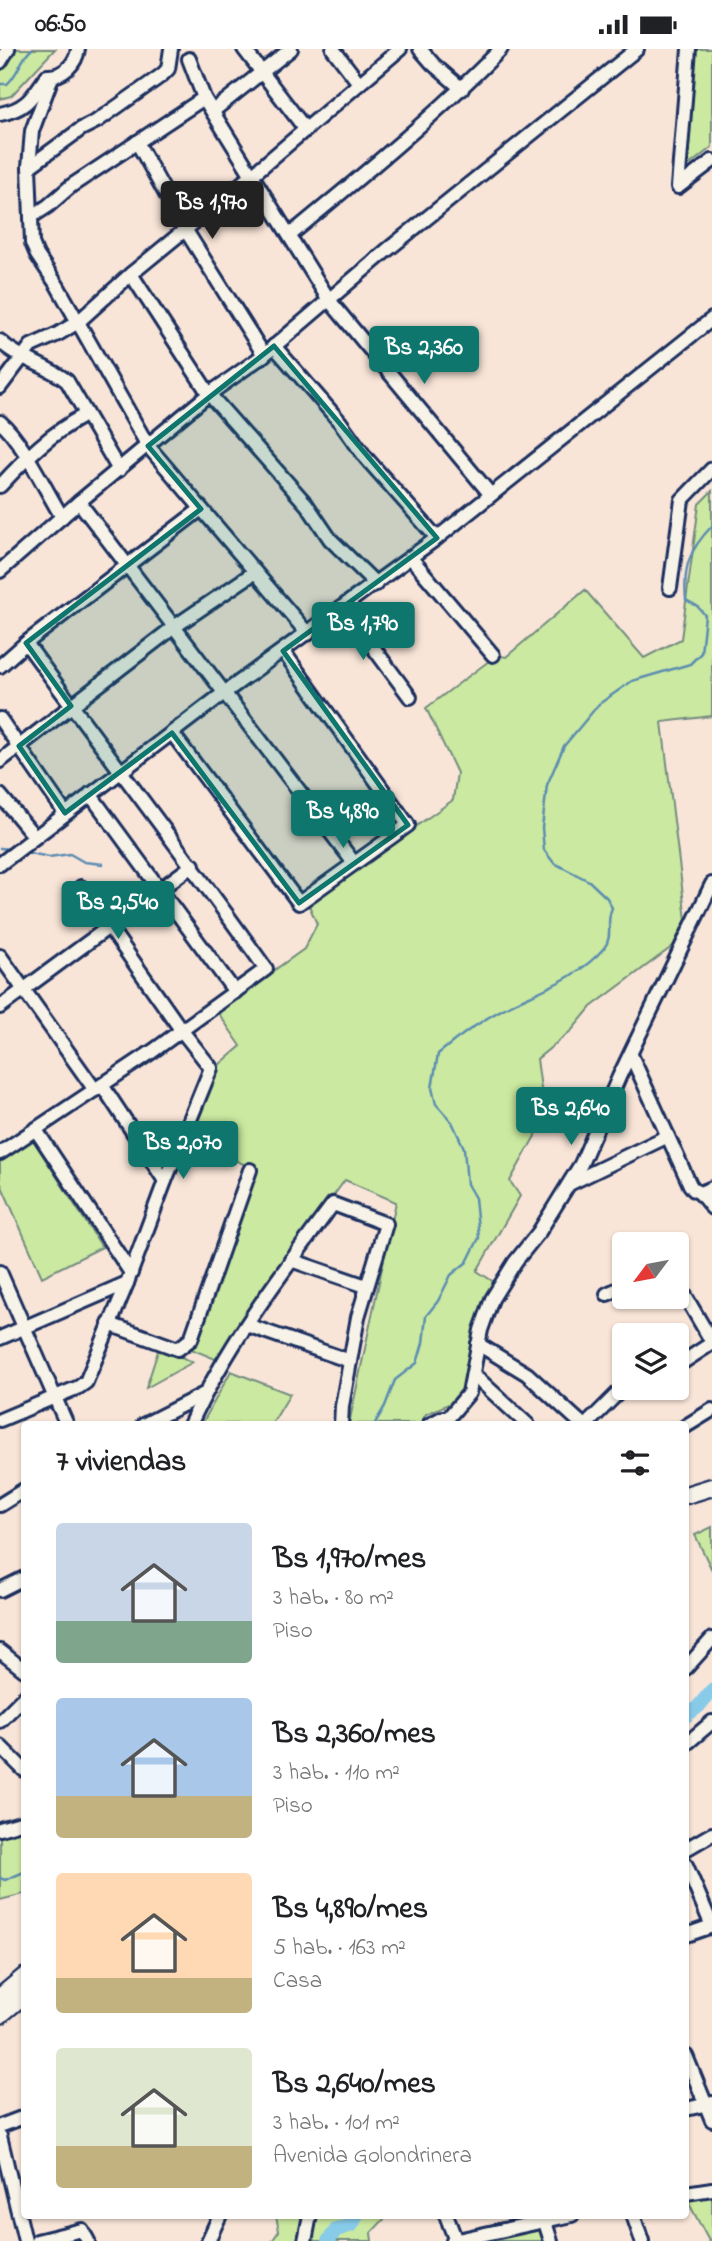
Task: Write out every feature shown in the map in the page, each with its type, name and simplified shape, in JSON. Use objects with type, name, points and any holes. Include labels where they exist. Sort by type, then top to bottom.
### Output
[{"type":"main road","points":[[689,1494],[712,1487]]},
{"type":"main road","points":[[0,1997],[21,1980]]},
{"type":"main road","points":[[0,2015],[21,1998]]},
{"type":"street","points":[[0,62],[8,49]]},
{"type":"street","points":[[1,115],[26,104],[47,76],[52,77],[64,72],[78,55],[79,49]]},
{"type":"street","points":[[29,167],[162,75],[167,69],[171,49]]},
{"type":"street","points":[[179,49],[183,59],[191,54],[204,98],[330,300],[491,495]]},
{"type":"street","points":[[243,49],[306,130]]},
{"type":"street","points":[[213,111],[291,49]]},
{"type":"street","points":[[333,49],[359,83]]},
{"type":"street","points":[[0,387],[31,346],[78,322],[131,274],[400,49]]},
{"type":"street","points":[[420,49],[462,89]]},
{"type":"street","points":[[290,235],[393,150],[462,89],[501,49]]},
{"type":"street","points":[[689,49],[678,187],[712,161]]},
{"type":"street","points":[[0,571],[209,394],[264,355],[386,251],[631,51]]},
{"type":"street","points":[[52,77],[32,131],[29,167],[32,243],[37,255],[148,446],[308,634]]},
{"type":"street","points":[[31,217],[71,185],[204,98]]},
{"type":"street","points":[[136,142],[185,229],[264,355]]},
{"type":"street","points":[[131,274],[209,394],[307,505],[330,539],[376,584]]},
{"type":"street","points":[[0,864],[224,693],[411,558],[712,319]]},
{"type":"street","points":[[0,341],[67,381],[119,470]]},
{"type":"street","points":[[274,346],[436,538]]},
{"type":"street","points":[[0,486],[26,457],[61,427],[85,415]]},
{"type":"street","points":[[0,422],[26,457],[62,516]]},
{"type":"street","points":[[670,588],[682,500],[712,469]]},
{"type":"street","points":[[79,502],[354,863]]},
{"type":"street","points":[[0,666],[26,643],[201,509]]},
{"type":"street","points":[[411,558],[493,655]]},
{"type":"street","points":[[0,761],[174,627],[255,572]]},
{"type":"street","points":[[344,608],[410,697]]},
{"type":"street","points":[[0,1137],[4,1151],[182,1031],[266,969],[193,866],[26,643]]},
{"type":"street","points":[[172,733],[299,903],[408,825],[283,651]]},
{"type":"street","points":[[0,719],[65,813]]},
{"type":"street","points":[[90,794],[235,992]]},
{"type":"street","points":[[0,795],[35,837]]},
{"type":"street","points":[[0,1007],[193,866]]},
{"type":"street","points":[[447,1421],[469,1393],[486,1312],[500,1285],[571,1184],[712,884]]},
{"type":"street","points":[[0,1420],[86,1382],[211,1068],[81,887]]},
{"type":"street","points":[[0,956],[99,1087],[165,1181]]},
{"type":"street","points":[[631,1055],[690,1185],[694,1190],[706,1190],[712,1208]]},
{"type":"street","points":[[36,1130],[129,1278]]},
{"type":"street","points":[[571,1184],[667,1136]]},
{"type":"street","points":[[109,1324],[178,1349],[191,1339],[250,1170]]},
{"type":"street","points":[[192,1421],[204,1394],[247,1325],[333,1204],[386,1224],[366,1286],[350,1361],[342,1421]]},
{"type":"street","points":[[291,1260],[366,1286]]},
{"type":"street","points":[[0,1272],[65,1421]]},
{"type":"street","points":[[0,1338],[129,1278]]},
{"type":"street","points":[[607,1294],[612,1292]]},
{"type":"street","points":[[689,1358],[712,1342],[690,1304]]},
{"type":"street","points":[[247,1325],[350,1361]]},
{"type":"street","points":[[478,1344],[527,1374],[580,1421]]},
{"type":"street","points":[[473,1374],[524,1421]]},
{"type":"street","points":[[151,1421],[204,1394]]},
{"type":"street","points":[[589,1421],[612,1399]]},
{"type":"street","points":[[689,1424],[712,1410]]},
{"type":"street","points":[[0,1505],[21,1492]]},
{"type":"street","points":[[0,1590],[21,1580]]},
{"type":"street","points":[[689,1665],[712,1639]]},
{"type":"street","points":[[0,1651],[21,1668]]},
{"type":"street","points":[[0,1721],[21,1699]]},
{"type":"street","points":[[689,1741],[712,1722]]},
{"type":"street","points":[[0,1746],[21,1767]]},
{"type":"street","points":[[0,1829],[21,1823]]},
{"type":"street","points":[[689,1847],[712,1834]]},
{"type":"street","points":[[689,1872],[712,1926],[689,1934]]},
{"type":"street","points":[[689,2062],[708,2100],[712,2120]]},
{"type":"street","points":[[689,2101],[708,2100]]},
{"type":"street","points":[[689,2108],[708,2100]]},
{"type":"street","points":[[0,2126],[21,2118]]},
{"type":"street","points":[[0,2136],[24,2241]]},
{"type":"street","points":[[689,2193],[712,2189]]},
{"type":"street","points":[[208,2241],[219,2219]]},
{"type":"street","points":[[305,2241],[309,2219]]},
{"type":"street","points":[[447,2219],[455,2241],[540,2219]]},
{"type":"street","points":[[544,2219],[551,2241]]},
{"type":"street","points":[[634,2219],[642,2241]]},
{"type":"street","points":[[37,2241],[85,2236]]},
{"type":"highlighted area","points":[[274,346],[437,538],[283,651],[408,825],[299,903],[172,733],[65,813],[19,746],[71,706],[26,643],[201,509],[148,446]]},
{"type":"green space","points":[[2,49],[55,49],[11,96],[0,99]]},
{"type":"green space","points":[[692,49],[712,49],[712,147],[683,170]]},
{"type":"green space","points":[[712,491],[712,716],[662,722],[686,920],[673,946],[591,1007],[572,1030],[537,1059],[545,1118],[510,1181],[520,1196],[477,1271],[497,1284],[464,1389],[453,1402],[426,1414],[422,1421],[350,1421],[396,1202],[345,1180],[262,1294],[220,1361],[191,1349],[257,1170],[219,1153],[185,1154],[220,1064],[241,1046],[217,1011],[304,949],[317,924],[308,903],[453,800],[457,773],[426,708],[497,655],[506,657],[585,590],[644,658],[681,639],[699,504]]},
{"type":"green space","points":[[33,1140],[102,1247],[42,1277],[0,1182],[0,1160]]},
{"type":"green space","points":[[159,1348],[193,1362],[146,1388]]},
{"type":"green space","points":[[231,1371],[290,1394],[274,1421],[204,1421]]},
{"type":"green space","points":[[712,1527],[712,1570],[695,1535]]},
{"type":"green space","points":[[21,1827],[21,1895],[0,1900],[0,1833]]},
{"type":"green space","points":[[712,2192],[712,2241],[709,2241],[689,2204],[689,2197]]},
{"type":"green space","points":[[277,2219],[304,2219],[300,2241],[272,2241],[279,2231]]},
{"type":"green space","points":[[384,2219],[371,2233],[372,2241],[309,2241],[314,2220]]},
{"type":"green space","points":[[539,2227],[544,2241],[472,2241]]},
{"type":"waterway","points":[[0,84],[7,84],[11,80],[32,49]]},
{"type":"waterway","points":[[376,1421],[395,1380],[417,1363],[423,1343],[426,1316],[438,1301],[451,1275],[467,1262],[479,1238],[475,1198],[467,1184],[464,1148],[452,1122],[436,1104],[432,1088],[438,1054],[489,1017],[577,972],[596,957],[607,943],[612,908],[607,898],[589,881],[554,863],[544,850],[542,828],[547,785],[564,746],[599,704],[632,681],[690,664],[701,653],[705,615],[697,606],[686,600],[686,578],[693,551],[712,526]]},
{"type":"waterway","points":[[0,848],[11,849]]},
{"type":"waterway","points":[[25,852],[49,857],[70,854],[84,862],[103,864]]},
{"type":"waterway","points":[[689,1714],[712,1690]]},
{"type":"waterway","points":[[0,1878],[5,1880],[21,1873]]},
{"type":"waterway","points":[[328,2241],[336,2230],[352,2225],[355,2219]]}]
